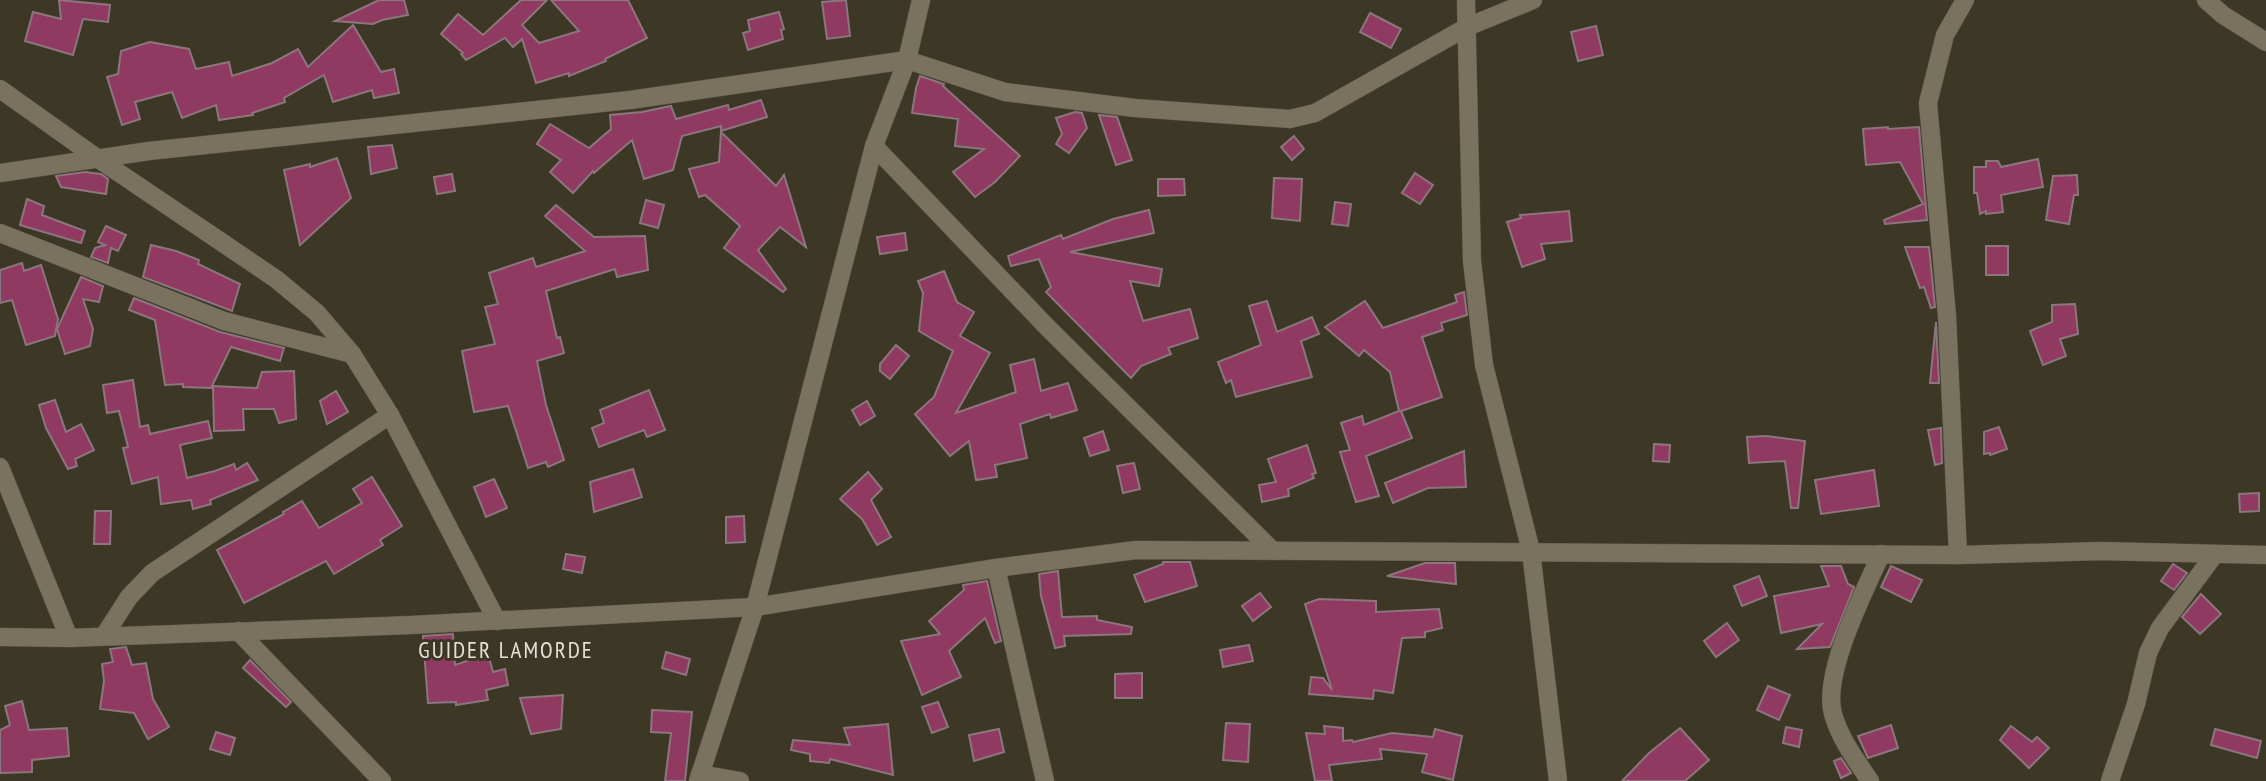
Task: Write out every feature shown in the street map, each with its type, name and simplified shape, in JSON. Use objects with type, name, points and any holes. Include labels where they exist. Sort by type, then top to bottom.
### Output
[{"type":"street","points":[[740,781],[699,778],[755,607],[874,146],[906,60],[921,0]]},
{"type":"street","points":[[1466,0],[1472,261],[1484,365],[1531,551],[1558,781]]},
{"type":"street","points":[[0,173],[97,158],[630,100],[906,60],[1005,92],[1135,108],[1302,118],[1467,27],[1533,0]]},
{"type":"street","points":[[1958,555],[1947,316],[1928,103],[1945,35],[1965,0]]},
{"type":"street","points":[[2206,0],[2223,15],[2266,42]]},
{"type":"street","points":[[0,89],[276,279],[317,313],[352,354],[390,415],[497,621]]},
{"type":"street","points":[[874,146],[1047,327],[1273,551]]},
{"type":"street","points":[[0,233],[223,321],[352,354]]},
{"type":"street","points":[[104,636],[129,597],[152,573],[390,415]]},
{"type":"street","points":[[0,467],[69,638]]},
{"type":"street","points":[[0,637],[69,638],[497,621],[755,607],[996,568],[1136,551],[1958,555],[2101,551],[2266,555]]},
{"type":"street","points":[[1870,781],[1843,740],[1830,699],[1836,667],[1851,623],[1881,554]]},
{"type":"street","points":[[2110,781],[2136,704],[2148,653],[2168,617],[2215,554]]},
{"type":"street","points":[[996,568],[1045,781]]},
{"type":"street","points":[[238,631],[382,781]]},
{"type":"building","points":[[59,0],[110,5],[108,22],[83,19],[73,55],[25,41],[33,12],[61,19]]},
{"type":"building","points":[[379,0],[404,0],[408,15],[373,24],[335,21]]},
{"type":"building","points":[[521,0],[547,0],[522,25],[539,43],[579,31],[551,0],[628,0],[647,38],[605,59],[606,61],[569,76],[569,73],[536,83],[522,39],[513,47],[505,38],[466,60],[461,54],[463,53],[441,34],[458,14],[483,35]]},
{"type":"building","points":[[846,0],[850,36],[827,39],[822,2]]},
{"type":"building","points":[[779,12],[784,29],[781,30],[783,39],[748,50],[743,33],[750,31],[748,20]]},
{"type":"building","points":[[1370,13],[1401,29],[1391,48],[1360,32]]},
{"type":"building","points":[[353,25],[381,72],[394,69],[399,93],[374,98],[372,90],[333,102],[324,75],[284,98],[285,102],[252,113],[253,115],[219,120],[216,105],[182,118],[172,92],[135,102],[140,119],[122,125],[107,77],[118,74],[121,51],[150,42],[189,49],[196,69],[229,62],[232,76],[272,63],[298,49],[308,67]]},
{"type":"building","points":[[1596,26],[1603,55],[1578,61],[1571,32]]},
{"type":"building","points":[[920,76],[944,84],[943,86],[1020,156],[995,182],[975,197],[953,172],[984,149],[955,146],[958,119],[912,113]]},
{"type":"building","points":[[761,100],[767,117],[721,131],[721,126],[682,136],[673,170],[644,179],[632,140],[594,173],[593,171],[573,193],[550,172],[561,160],[537,144],[550,124],[589,148],[611,129],[610,115],[671,106],[676,119],[728,105],[729,110]]},
{"type":"building","points":[[1075,112],[1082,113],[1087,128],[1069,153],[1056,144],[1062,134],[1056,118]]},
{"type":"building","points":[[1099,115],[1117,117],[1132,160],[1116,165]]},
{"type":"building","points":[[1919,127],[1927,220],[1885,224],[1884,220],[1923,204],[1900,162],[1866,165],[1863,129]]},
{"type":"building","points":[[721,132],[776,186],[784,175],[806,247],[780,227],[758,250],[786,289],[783,292],[724,248],[740,226],[705,195],[699,197],[689,169],[719,162]]},
{"type":"building","points":[[1294,136],[1304,149],[1292,160],[1281,147]]},
{"type":"building","points":[[392,145],[397,168],[371,174],[368,147]]},
{"type":"building","points":[[337,158],[351,198],[300,245],[284,170],[310,164],[310,167]]},
{"type":"building","points":[[2038,159],[2043,187],[2001,195],[2003,212],[1986,214],[1986,211],[1980,214],[1977,193],[1974,193],[1974,167],[1986,167],[1986,161],[1998,161],[2001,167]]},
{"type":"building","points":[[85,172],[101,174],[108,179],[106,194],[61,187],[56,176]]},
{"type":"building","points":[[1415,173],[1433,185],[1420,204],[1402,193]]},
{"type":"building","points":[[452,174],[455,191],[437,194],[434,177]]},
{"type":"building","points":[[2077,175],[2078,195],[2074,195],[2069,224],[2046,220],[2053,176]]},
{"type":"building","points":[[1274,178],[1302,179],[1300,221],[1272,218]]},
{"type":"building","points":[[1158,179],[1184,179],[1185,195],[1158,196]]},
{"type":"building","points":[[27,199],[44,206],[42,215],[85,231],[81,243],[20,225]]},
{"type":"building","points":[[646,200],[664,205],[658,228],[640,223]]},
{"type":"building","points":[[1335,202],[1351,204],[1348,226],[1332,224]]},
{"type":"building","points":[[556,205],[594,237],[645,236],[648,270],[617,277],[615,269],[546,291],[557,338],[560,337],[564,353],[537,361],[546,405],[564,460],[548,467],[546,462],[528,468],[508,406],[474,412],[462,351],[495,344],[485,307],[498,304],[489,273],[533,258],[536,267],[585,251],[545,216]]},
{"type":"building","points":[[1149,210],[1154,233],[1070,252],[1162,269],[1159,286],[1130,281],[1143,321],[1190,309],[1198,338],[1168,348],[1171,354],[1141,366],[1131,378],[1046,292],[1051,287],[1039,259],[1011,266],[1008,256],[1061,235],[1063,239],[1113,219]]},
{"type":"building","points":[[1569,211],[1572,241],[1541,244],[1545,259],[1522,267],[1507,222],[1521,218],[1520,215]]},
{"type":"building","points":[[106,226],[126,235],[118,251],[111,248],[108,263],[91,257],[95,248],[105,245],[98,242]]},
{"type":"building","points":[[905,233],[907,250],[880,254],[877,237]]},
{"type":"building","points":[[151,245],[199,260],[198,264],[240,284],[232,311],[143,277]]},
{"type":"building","points":[[1986,246],[2008,246],[2008,275],[1986,275]]},
{"type":"building","points":[[1905,247],[1929,247],[1935,307],[1931,308],[1924,287],[1920,288]]},
{"type":"building","points":[[22,263],[24,271],[41,265],[58,319],[55,336],[26,345],[12,300],[0,303],[0,270]]},
{"type":"building","points":[[944,271],[957,302],[974,312],[960,336],[990,353],[956,413],[1016,392],[1010,365],[1034,359],[1041,391],[1068,383],[1077,410],[1051,418],[1050,414],[1020,424],[1027,458],[995,465],[997,477],[976,480],[969,441],[950,456],[915,414],[934,397],[953,351],[919,331],[923,293],[918,281]]},
{"type":"building","points":[[81,277],[103,286],[99,302],[83,299],[93,329],[90,346],[65,354],[57,329]]},
{"type":"building","points":[[1464,292],[1467,315],[1441,323],[1443,330],[1422,337],[1442,397],[1401,411],[1412,438],[1366,456],[1379,496],[1356,502],[1340,452],[1350,450],[1341,423],[1362,416],[1364,425],[1399,411],[1390,372],[1364,350],[1359,356],[1325,327],[1365,301],[1383,328],[1457,302],[1455,295]]},
{"type":"building","points":[[134,298],[220,332],[284,348],[280,361],[231,347],[211,388],[183,387],[183,384],[165,385],[155,320],[129,310]]},
{"type":"building","points":[[1267,301],[1277,332],[1312,317],[1319,334],[1301,341],[1312,377],[1236,397],[1231,380],[1226,383],[1218,362],[1261,345],[1249,306]]},
{"type":"building","points":[[2075,304],[2078,334],[2060,339],[2066,356],[2043,365],[2030,331],[2052,322],[2052,305]]},
{"type":"building","points":[[1936,322],[1939,383],[1930,383]]},
{"type":"building","points":[[896,345],[909,356],[890,379],[880,371],[880,364]]},
{"type":"building","points":[[294,371],[296,419],[279,423],[274,409],[243,409],[244,430],[214,431],[213,386],[257,388],[262,372]]},
{"type":"building","points":[[133,380],[140,427],[148,425],[150,434],[208,421],[212,438],[180,445],[187,478],[234,464],[236,470],[247,463],[258,480],[210,500],[211,504],[193,509],[191,500],[161,504],[158,477],[132,484],[123,448],[128,447],[119,411],[107,413],[103,385]]},
{"type":"building","points":[[649,390],[665,430],[647,437],[644,430],[599,447],[592,428],[604,423],[600,410]]},
{"type":"building","points":[[336,391],[348,412],[327,424],[320,401]]},
{"type":"building","points":[[55,400],[66,432],[81,424],[94,450],[75,459],[77,466],[68,469],[46,428],[39,405]]},
{"type":"building","points":[[867,401],[875,416],[860,425],[852,410]]},
{"type":"building","points":[[1999,427],[2007,449],[1990,455],[1984,454],[1984,432]]},
{"type":"building","points":[[1941,428],[1942,463],[1935,465],[1928,430]]},
{"type":"building","points":[[1103,431],[1109,450],[1090,456],[1084,438]]},
{"type":"building","points":[[1766,436],[1805,441],[1798,508],[1791,508],[1785,461],[1749,463],[1747,437]]},
{"type":"building","points":[[1654,444],[1670,445],[1669,462],[1653,461]]},
{"type":"building","points":[[1307,445],[1316,473],[1312,474],[1314,478],[1288,489],[1289,496],[1262,502],[1259,485],[1276,482],[1268,459]]},
{"type":"building","points":[[1464,451],[1466,487],[1428,488],[1393,503],[1385,483]]},
{"type":"building","points":[[1134,463],[1140,489],[1123,493],[1117,466]]},
{"type":"building","points":[[633,469],[642,497],[594,512],[590,482]]},
{"type":"building","points":[[1874,470],[1879,506],[1821,514],[1815,480]]},
{"type":"building","points":[[868,472],[882,489],[871,500],[891,537],[877,545],[862,519],[840,499]]},
{"type":"building","points":[[372,477],[402,526],[380,540],[383,545],[334,574],[326,561],[244,603],[217,550],[284,514],[283,512],[302,501],[319,528],[362,503],[353,489]]},
{"type":"building","points":[[494,479],[507,508],[486,517],[474,487]]},
{"type":"building","points":[[2259,493],[2259,511],[2240,512],[2239,494]]},
{"type":"building","points":[[95,511],[111,511],[110,544],[94,544]]},
{"type":"building","points":[[744,516],[745,542],[726,543],[726,517]]},
{"type":"building","points":[[566,554],[585,557],[582,573],[563,569]]},
{"type":"building","points":[[1163,562],[1190,562],[1197,586],[1145,602],[1134,575]]},
{"type":"building","points":[[1425,563],[1455,563],[1456,584],[1387,576]]},
{"type":"building","points":[[2173,564],[2187,573],[2174,590],[2161,581]]},
{"type":"building","points":[[1821,566],[1841,566],[1848,584],[1854,587],[1830,647],[1797,649],[1822,624],[1781,633],[1774,596],[1829,586]]},
{"type":"building","points":[[1891,566],[1922,580],[1911,602],[1881,587]]},
{"type":"building","points":[[1058,571],[1062,617],[1097,616],[1097,620],[1132,627],[1131,634],[1064,636],[1065,646],[1055,648],[1041,596],[1039,574]]},
{"type":"building","points":[[1759,576],[1767,596],[1742,606],[1734,586]]},
{"type":"building","points":[[987,581],[1001,641],[995,643],[985,618],[949,651],[961,677],[922,695],[901,641],[940,634],[929,621],[964,590],[963,585]]},
{"type":"building","points":[[1260,593],[1271,607],[1253,621],[1242,606]]},
{"type":"building","points":[[2201,594],[2221,614],[2200,634],[2182,617]]},
{"type":"building","points":[[1319,599],[1376,601],[1376,612],[1439,609],[1442,628],[1425,632],[1425,637],[1402,638],[1393,693],[1374,690],[1373,699],[1309,694],[1311,677],[1323,678],[1332,690],[1305,604]]},
{"type":"building","points":[[1727,623],[1739,640],[1716,657],[1704,641]]},
{"type":"building","points":[[453,634],[455,665],[488,654],[493,672],[505,669],[508,685],[486,690],[488,700],[456,705],[456,702],[428,703],[423,636]]},
{"type":"building","points":[[1249,645],[1253,661],[1223,667],[1220,650]]},
{"type":"building","points":[[126,647],[132,665],[146,663],[153,699],[169,727],[148,739],[134,713],[100,709],[104,681],[102,664],[113,662],[110,649]]},
{"type":"building","points":[[666,652],[690,659],[686,675],[662,668]]},
{"type":"building","points":[[250,660],[291,702],[286,707],[243,668]]},
{"type":"building","points":[[1142,673],[1142,698],[1115,698],[1115,674]]},
{"type":"building","points":[[1768,686],[1790,695],[1779,720],[1757,710]]},
{"type":"building","points":[[563,695],[561,729],[531,734],[520,698]]},
{"type":"building","points":[[22,701],[29,730],[67,728],[69,756],[32,760],[32,772],[0,773],[0,730],[10,725],[5,706]]},
{"type":"building","points":[[938,702],[948,727],[932,733],[922,707]]},
{"type":"building","points":[[652,710],[692,712],[685,781],[665,781],[671,733],[651,732]]},
{"type":"building","points":[[1226,723],[1250,724],[1248,762],[1223,760]]},
{"type":"building","points":[[888,724],[893,775],[830,759],[829,763],[810,761],[810,754],[791,750],[793,740],[850,745],[844,728]]},
{"type":"building","points":[[1891,725],[1898,748],[1868,758],[1858,736]]},
{"type":"building","points":[[1324,726],[1343,728],[1343,741],[1353,742],[1392,733],[1433,737],[1435,729],[1462,736],[1453,780],[1422,772],[1427,754],[1380,749],[1382,759],[1329,765],[1332,781],[1315,781],[1306,733],[1325,734]]},
{"type":"building","points":[[2011,726],[2032,742],[2037,737],[2049,748],[2029,768],[2000,740]]},
{"type":"building","points":[[1786,727],[1802,730],[1799,747],[1783,743]]},
{"type":"building","points":[[1680,728],[1709,760],[1685,781],[1622,781],[1649,753]]},
{"type":"building","points":[[999,729],[1004,752],[974,761],[969,735]]},
{"type":"building","points":[[2215,729],[2261,741],[2257,758],[2211,745]]},
{"type":"building","points":[[216,732],[235,738],[230,755],[210,749]]},
{"type":"building","points":[[1841,758],[1851,773],[1841,778],[1834,761]]},
{"type":"district","name":"GUIDER LAMORDE","points":[[506,649]]}]
